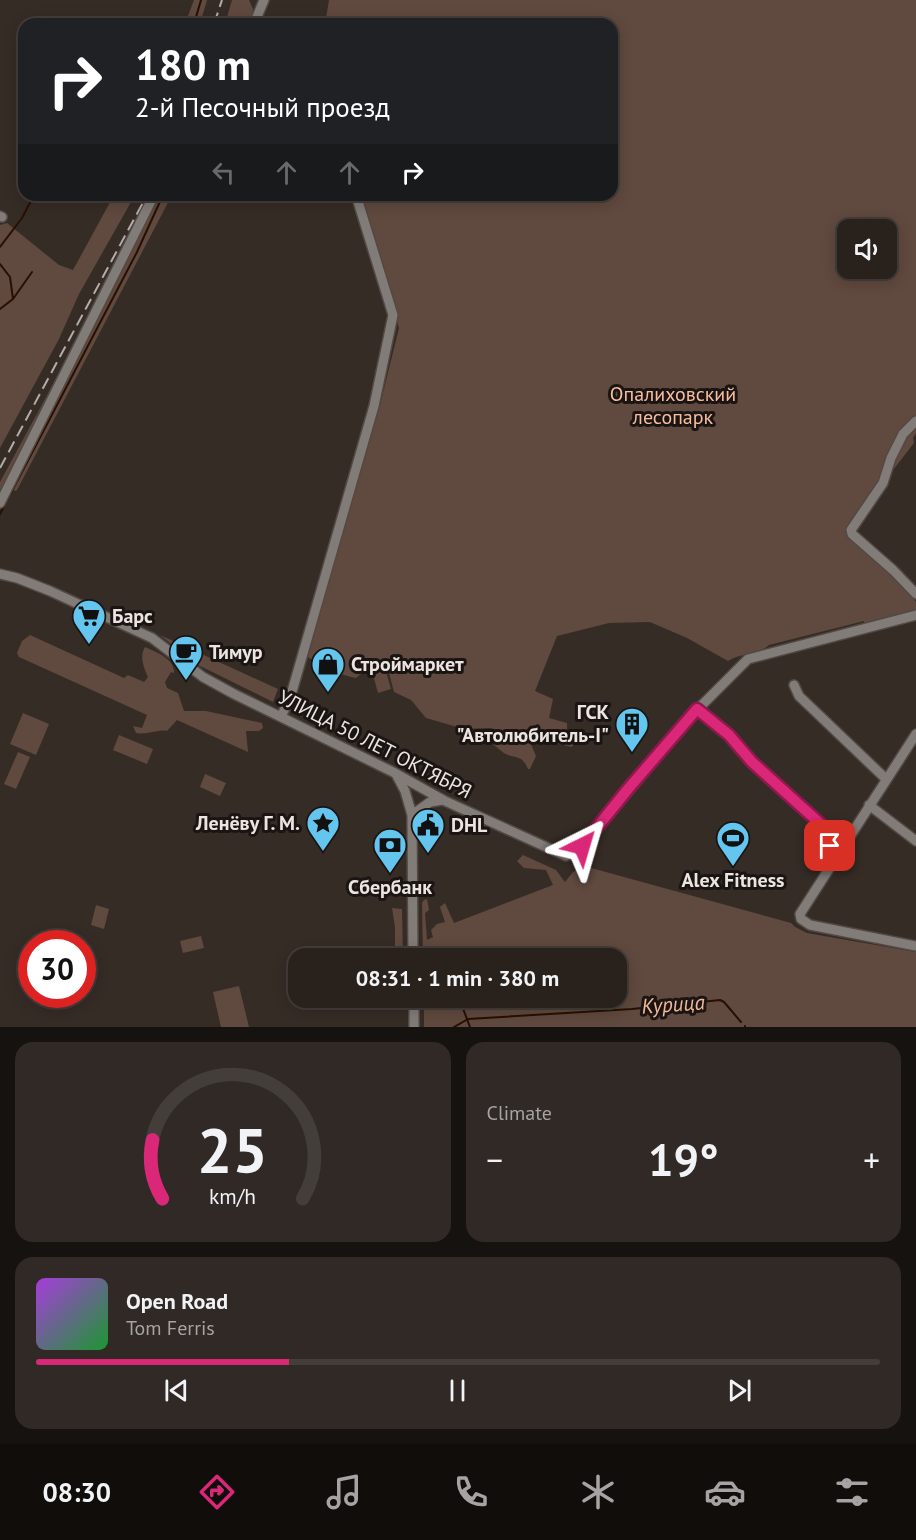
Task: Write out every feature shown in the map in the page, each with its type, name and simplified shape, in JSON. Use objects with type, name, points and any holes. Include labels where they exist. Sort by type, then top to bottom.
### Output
[{"type":"street","points":[[256,18],[264,0]]},
{"type":"street","points":[[0,503],[151,201]]},
{"type":"street","points":[[281,717],[291,695],[374,406],[393,315],[358,201]]},
{"type":"street","points":[[916,421],[903,434],[891,458],[883,483],[851,530],[852,534],[916,594]]},
{"type":"street","name":"УЛИЦА 50 ЛЕТ ОКТЯБРЯ","points":[[0,574],[50,591],[152,638],[203,677],[393,772],[445,801],[562,856],[570,856],[578,852],[628,789],[697,709],[748,659],[916,615]]},
{"type":"street","points":[[794,685],[799,696],[886,779]]},
{"type":"street","points":[[697,709],[729,735],[752,762],[825,828],[833,860]]},
{"type":"street","points":[[916,734],[801,909],[801,919],[810,925],[916,946]]},
{"type":"street","points":[[393,772],[403,785],[412,815],[413,948]]},
{"type":"street","points":[[412,815],[430,802],[438,799],[445,801]]},
{"type":"street","points":[[869,805],[916,841]]},
{"type":"street","points":[[414,1008],[414,1027]]},
{"type":"green space","points":[[194,0],[207,0],[202,18],[187,18]]},
{"type":"green space","points":[[232,0],[249,0],[253,9],[252,18],[227,18]]},
{"type":"green space","name":"Опалиховский лесопарк","points":[[329,0],[916,0],[916,433],[913,438],[914,443],[851,530],[913,597],[916,610],[769,645],[760,651],[728,661],[687,638],[650,622],[609,623],[557,636],[535,691],[553,699],[549,718],[567,723],[567,741],[573,744],[572,747],[490,728],[464,729],[426,718],[411,700],[394,692],[387,665],[363,672],[356,678],[331,670],[308,657],[336,552],[379,409],[399,328],[363,201],[618,201],[618,18],[326,18]]},
{"type":"green space","points":[[111,201],[132,201],[79,294],[59,339],[0,448],[0,225],[7,223],[59,265],[73,270]]},
{"type":"green space","points":[[155,201],[169,201],[17,490],[12,488]]},
{"type":"green space","points":[[64,364],[66,364],[37,415],[34,429],[0,493],[0,482]]},
{"type":"green space","points":[[30,635],[124,678],[128,675],[144,682],[148,677],[142,658],[145,647],[164,657],[171,664],[174,673],[171,672],[165,682],[167,688],[178,693],[184,711],[206,711],[262,723],[263,728],[259,731],[246,731],[248,752],[177,720],[167,731],[136,733],[133,726],[142,728],[147,715],[19,657],[17,653],[22,641]]},
{"type":"green space","points":[[160,635],[278,689],[273,702],[196,664]]},
{"type":"green space","points":[[385,668],[391,689],[378,693],[372,671]]},
{"type":"green space","points":[[23,713],[49,724],[36,755],[10,744]]},
{"type":"green space","points":[[490,733],[531,744],[536,756],[530,769],[520,759],[498,748],[489,739]]},
{"type":"green space","points":[[119,735],[153,749],[147,764],[113,750]]},
{"type":"green space","points":[[18,752],[30,757],[16,789],[4,784]]},
{"type":"green space","points":[[205,774],[226,783],[220,796],[200,787]]},
{"type":"green space","points":[[523,855],[556,870],[565,882],[573,872],[584,866],[791,923],[807,933],[916,952],[916,1027],[424,1027],[424,1008],[627,1008],[627,948],[423,948],[422,903],[424,900],[427,899],[429,910],[425,913],[427,940],[433,937],[431,930],[437,924],[445,922],[440,907],[445,903],[454,923],[553,885],[546,870],[524,868],[517,861]]},
{"type":"green space","points":[[96,905],[109,909],[104,929],[91,925]]},
{"type":"green space","points":[[392,908],[402,909],[403,948],[395,948]]},
{"type":"green space","points":[[201,936],[204,948],[183,953],[180,941]]},
{"type":"green space","points":[[239,986],[249,1027],[221,1027],[213,992]]},
{"type":"waterway","points":[[196,18],[201,0]]},
{"type":"waterway","points":[[0,247],[22,218],[31,201]]},
{"type":"waterway","points":[[0,514],[137,252],[160,201]]},
{"type":"waterway","points":[[0,264],[10,277],[13,299]]},
{"type":"waterway","points":[[0,309],[13,299],[32,272]]},
{"type":"waterway","name":"Курица","points":[[454,1027],[468,1019],[632,1009],[720,1000],[741,1022]]},
{"type":"waterway","points":[[463,1008],[470,1027]]},
{"type":"railway","points":[[216,18],[222,0]]},
{"type":"railway","points":[[0,468],[144,201]]},
{"type":"place","name":"Барс","points":[[89,645]]},
{"type":"place","name":"Тимур","points":[[186,681]]},
{"type":"place","name":"Строймаркет","points":[[328,693]]},
{"type":"place","name":"ГСК \"Автолюбитель-I\"","points":[[632,753]]},
{"type":"place","name":"Ленёву Г. М.","points":[[323,852]]},
{"type":"place","name":"DHL","points":[[428,854]]},
{"type":"place","name":"Alex Fitness","points":[[733,867]]},
{"type":"place","name":"Сбербанк","points":[[390,874]]},
{"type":"route","points":[[582,846],[697,709],[729,735],[752,762],[825,828],[830,846]]}]
